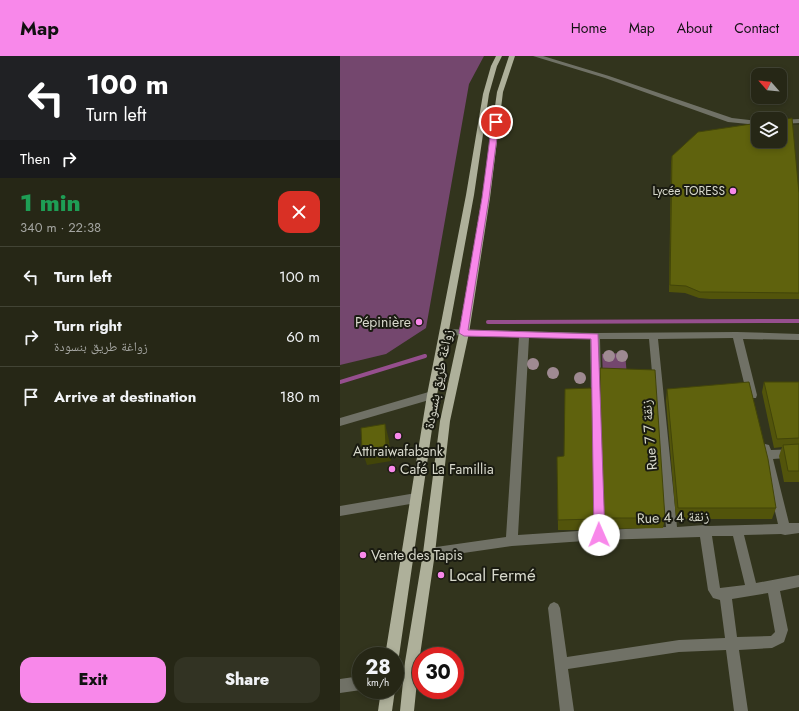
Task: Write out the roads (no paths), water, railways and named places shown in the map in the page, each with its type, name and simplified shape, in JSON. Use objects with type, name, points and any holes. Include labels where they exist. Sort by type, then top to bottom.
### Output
[{"type":"main road","name":"زواغة طريق بنسودة","points":[[393,647],[432,395],[445,332],[486,94],[494,66],[499,56]]},
{"type":"main road","name":"زواغة طريق بنسودة","points":[[407,711],[412,662],[429,553],[445,421],[464,333],[486,198],[500,92],[512,56]]},
{"type":"main road","points":[[385,711],[387,699]]},
{"type":"street","points":[[536,56],[607,77],[731,120],[751,122]]},
{"type":"street","points":[[787,122],[799,121]]},
{"type":"street","points":[[445,332],[524,335],[737,335],[799,337]]},
{"type":"street","points":[[512,541],[524,335]]},
{"type":"street","name":"Rue 7 زنقة 7","points":[[653,335],[672,532]]},
{"type":"street","points":[[737,335],[754,402]]},
{"type":"street","points":[[595,336],[599,535]]},
{"type":"street","points":[[340,422],[432,395]]},
{"type":"street","points":[[763,440],[786,530]]},
{"type":"street","points":[[766,454],[799,453]]},
{"type":"street","points":[[340,511],[416,498]]},
{"type":"street","name":"Rue 4 زنقة 4","points":[[429,553],[512,541],[599,535],[705,530],[786,530],[799,528]]},
{"type":"street","points":[[705,530],[714,590],[717,594],[773,587],[799,580]]},
{"type":"street","points":[[737,530],[752,590]]},
{"type":"street","points":[[561,664],[679,646],[772,642],[779,639],[782,630],[773,587]]},
{"type":"street","points":[[725,594],[742,711]]},
{"type":"street","points":[[554,608],[567,711]]},
{"type":"street","points":[[340,686],[352,684]]},
{"type":"waterway","points":[[488,322],[799,321]]},
{"type":"waterway","points":[[340,382],[425,356]]},
{"type":"place","name":"Lycée TORESS","points":[[733,191]]},
{"type":"place","name":"Pépinière","points":[[419,322]]},
{"type":"place","name":"Attiraiwafabank","points":[[398,436]]},
{"type":"place","name":"Café La Famillia","points":[[392,469]]},
{"type":"place","name":"Vente des Tapis","points":[[363,555]]},
{"type":"place","name":"Local Fermé","points":[[441,575]]}]
